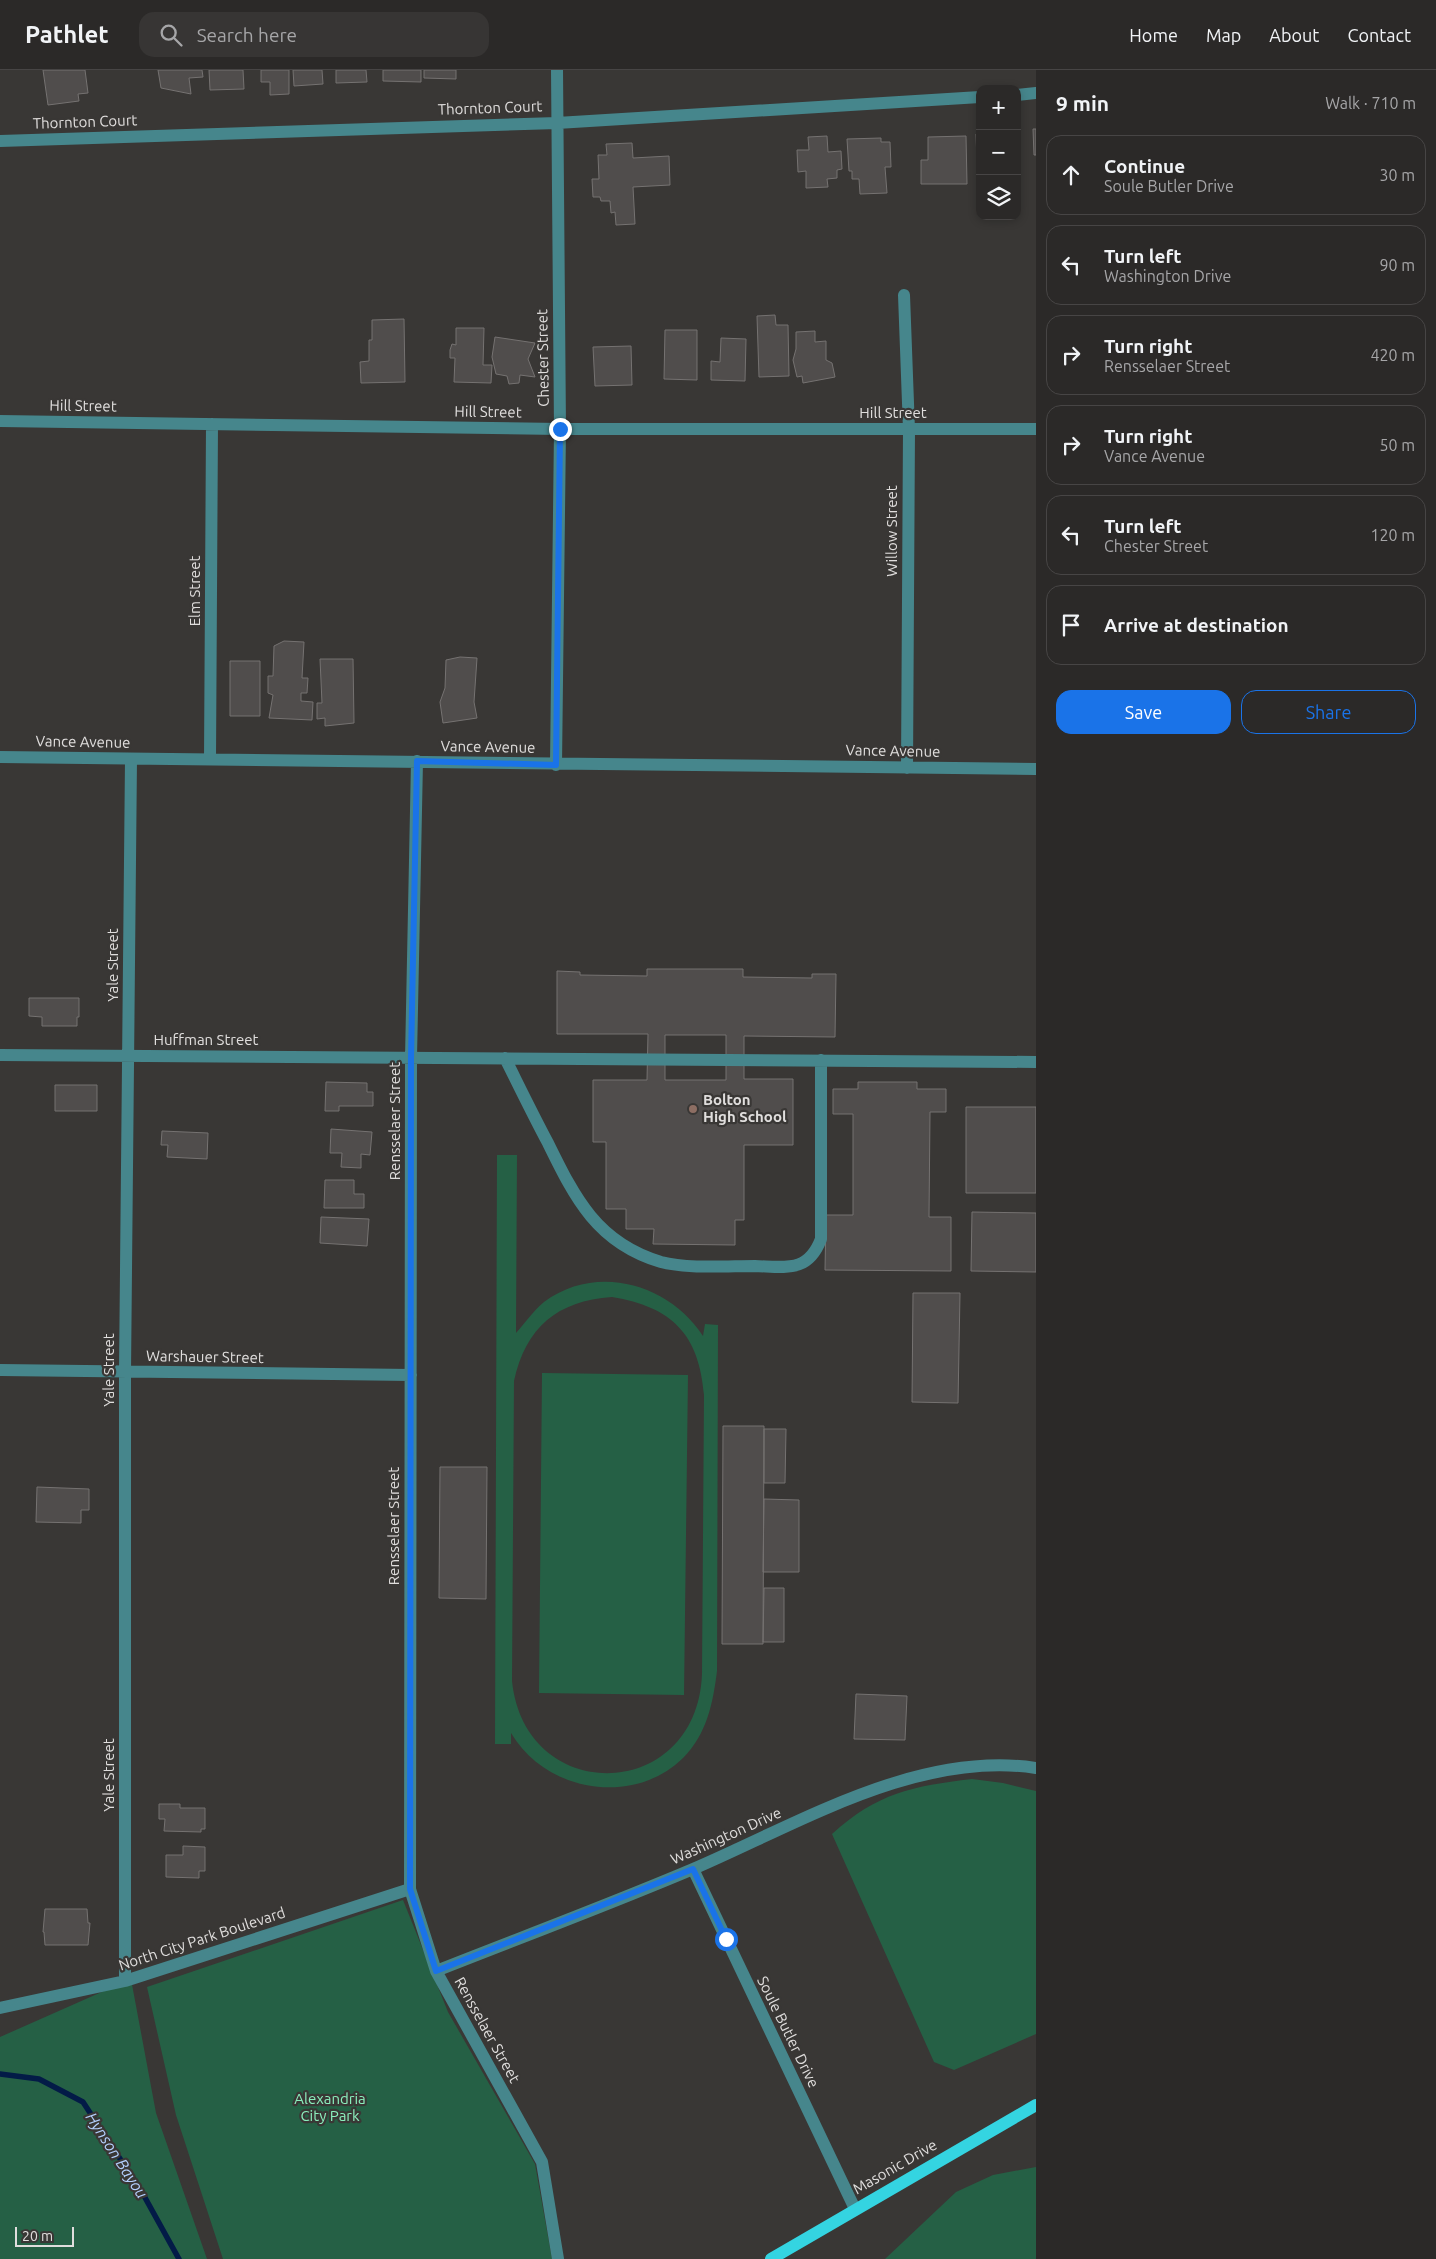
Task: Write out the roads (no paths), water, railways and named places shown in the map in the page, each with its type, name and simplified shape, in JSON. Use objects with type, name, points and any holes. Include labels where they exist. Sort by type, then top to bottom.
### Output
[{"type":"main road","name":"Masonic Drive","points":[[771,2259],[1036,2105]]},
{"type":"street","name":"Chester Street","points":[[556,765],[560,429],[557,70]]},
{"type":"street","points":[[1021,95],[1036,93]]},
{"type":"street","name":"Thornton Court","points":[[0,140],[557,122],[976,97]]},
{"type":"street","name":"Willow Street","points":[[904,295],[909,430],[907,768]]},
{"type":"street","name":"Hill Street","points":[[0,421],[560,429],[1036,429]]},
{"type":"street","name":"Elm Street","points":[[210,759],[212,424]]},
{"type":"street","name":"Vance Avenue","points":[[0,757],[417,761],[556,765],[1036,769]]},
{"type":"street","name":"Yale Street","points":[[125,1981],[125,1372],[131,759]]},
{"type":"street","name":"Rensselaer Street","points":[[417,761],[411,1058],[410,1889],[436,1971],[542,2162],[558,2259]]},
{"type":"street","name":"Huffman Street","points":[[0,1055],[1036,1062]]},
{"type":"street","points":[[505,1058],[574,1196],[594,1222],[616,1242],[637,1253],[662,1262],[701,1266],[786,1266],[802,1264],[816,1254],[821,1240],[820,1060]]},
{"type":"street","name":"Warshauer Street","points":[[0,1370],[410,1375]]},
{"type":"street","name":"Washington Drive","points":[[436,1971],[693,1869],[804,1819],[873,1791],[944,1769],[1009,1764],[1036,1768]]},
{"type":"street","name":"Soule Butler Drive","points":[[693,1869],[855,2209]]},
{"type":"street","name":"North City Park Boulevard","points":[[0,2008],[125,1981],[410,1889]]},
{"type":"waterway","name":"Hynson Bayou","points":[[0,2074],[39,2079],[83,2102],[143,2194],[179,2259]]},
{"type":"place","name":"Bolton High School","points":[[693,1109]]},
{"type":"park label","name":"Alexandria City Park","points":[[330,2108]]}]
